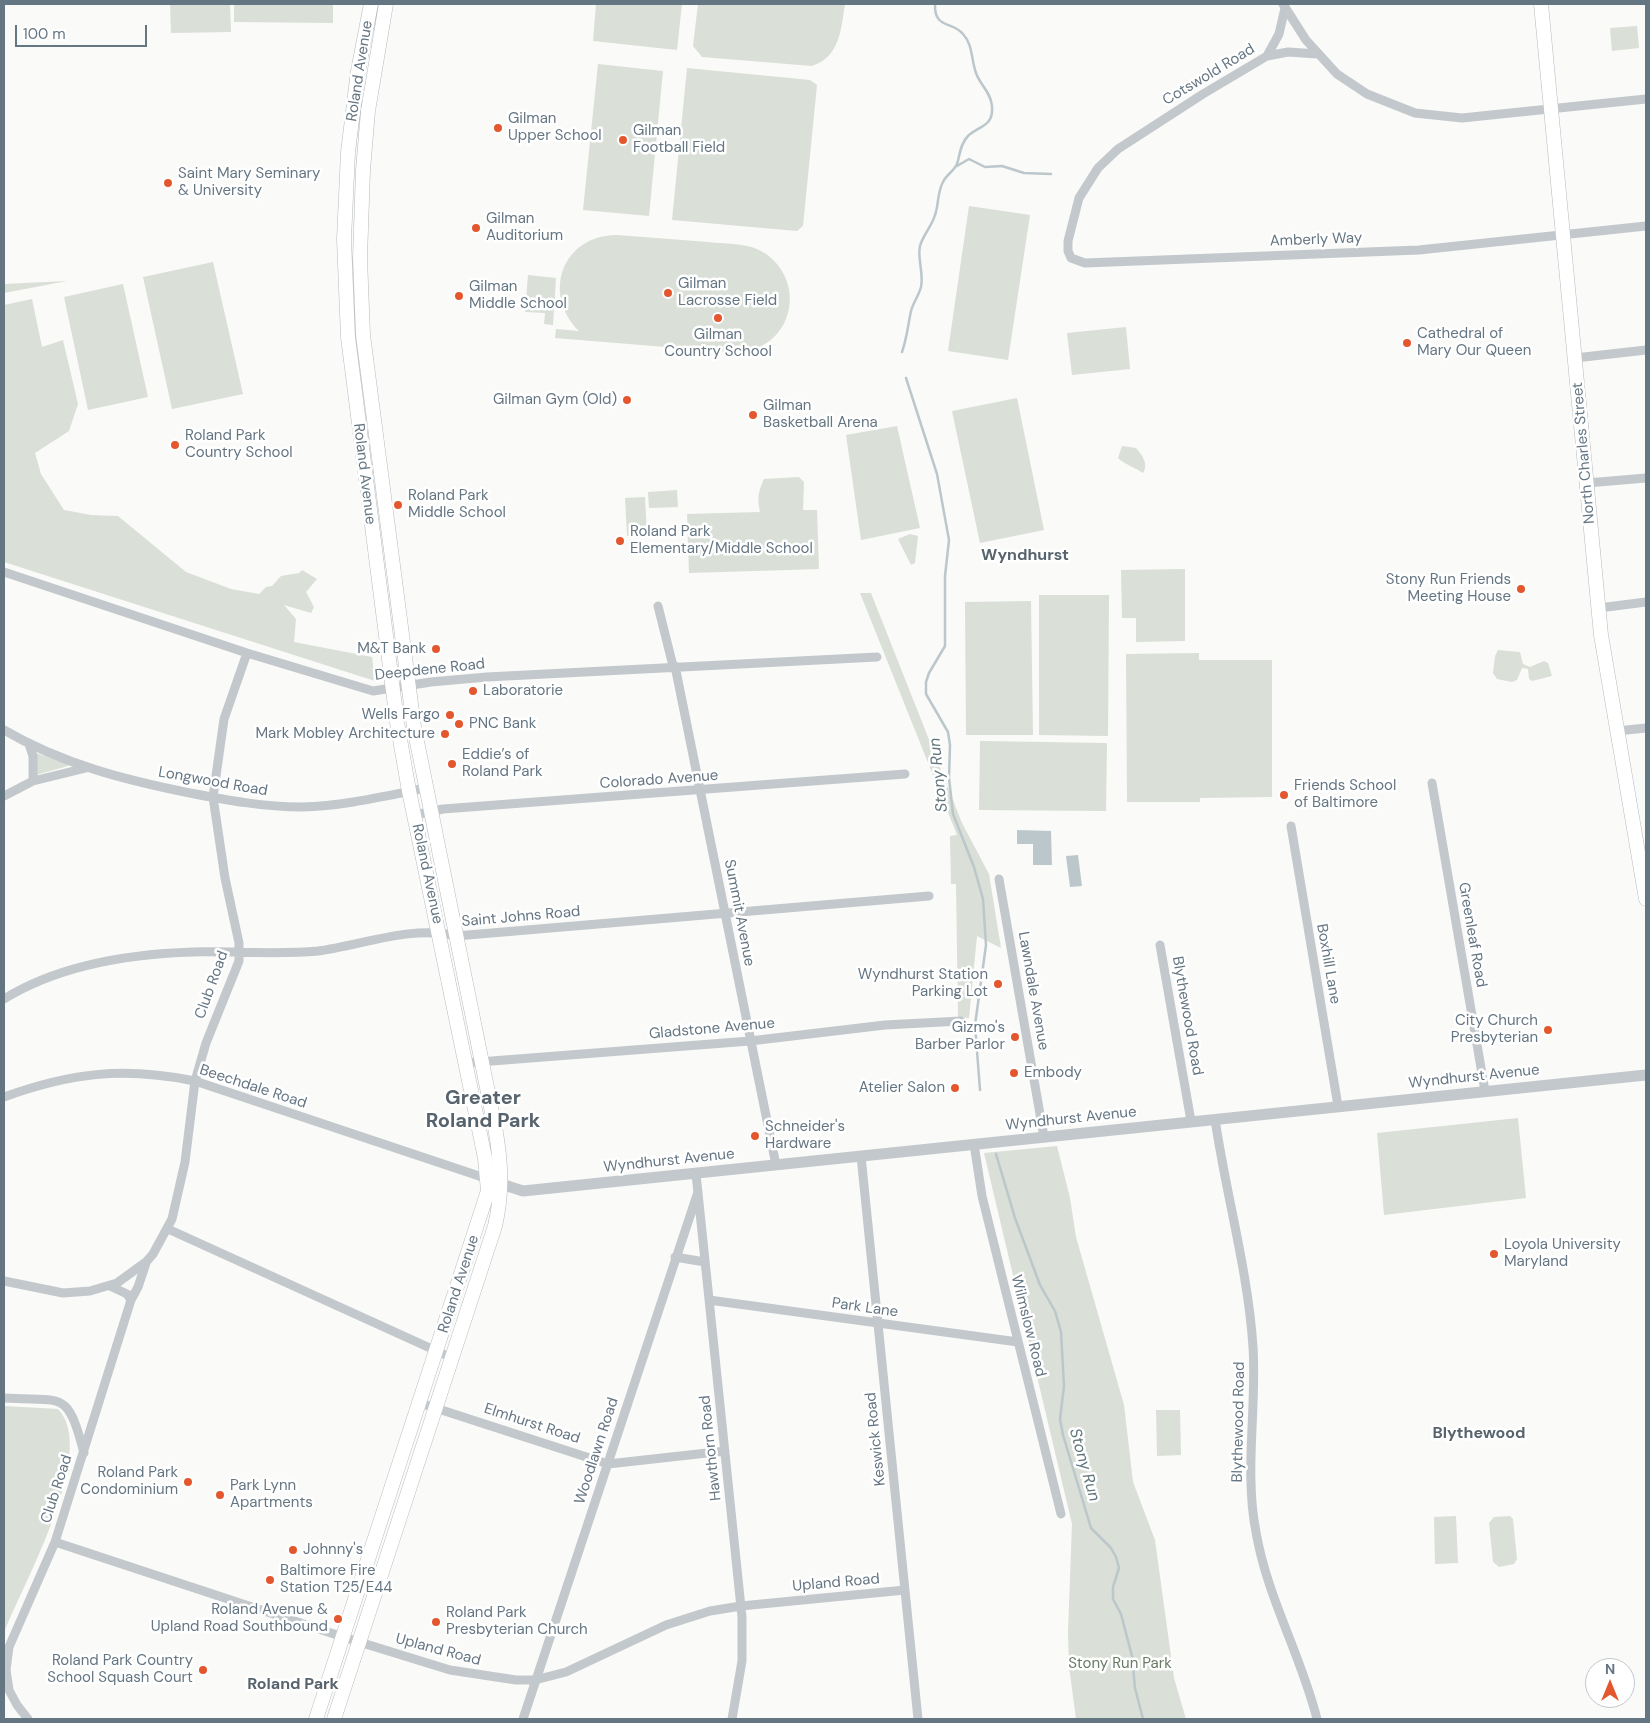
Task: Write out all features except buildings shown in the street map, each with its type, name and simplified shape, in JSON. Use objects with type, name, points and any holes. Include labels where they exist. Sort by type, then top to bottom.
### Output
[{"type":"main road","name":"Roland Avenue","points":[[316,1719],[494,1182],[466,1062],[409,792],[392,688],[353,384],[345,279],[345,205],[350,128],[370,4]]},
{"type":"main road","name":"Roland Avenue","points":[[334,1719],[495,1226],[494,1182],[499,1151],[430,812],[408,686],[366,363],[361,293],[360,214],[365,144],[386,4]]},
{"type":"main road","name":"North Charles Street","points":[[1541,4],[1598,608],[1645,890]]},
{"type":"street","points":[[1284,6],[1317,54],[1337,74],[1358,89],[1391,105],[1415,113],[1462,118],[1646,99]]},
{"type":"street","points":[[1267,56],[1279,34],[1284,6]]},
{"type":"street","name":"Cotswold Road","points":[[1071,258],[1068,240],[1074,209],[1086,186],[1108,158],[1203,94],[1267,56],[1288,52],[1317,54]]},
{"type":"street","name":"Amberly Way","points":[[1071,258],[1085,262],[1305,255],[1436,248],[1646,226]]},
{"type":"street","points":[[1575,358],[1646,350]]},
{"type":"street","points":[[1587,483],[1646,478]]},
{"type":"street","name":"Deepdene Road","points":[[4,572],[247,653],[373,692],[487,677],[877,657]]},
{"type":"street","points":[[1598,608],[1646,602]]},
{"type":"street","name":"Summit Avenue","points":[[658,606],[674,666],[776,1165]]},
{"type":"street","name":"Club Road","points":[[28,1719],[17,1705],[9,1690],[6,1670],[8,1654],[21,1616],[55,1542],[131,1300],[138,1287],[146,1262],[168,1229],[175,1209],[185,1162],[195,1081],[206,1043],[239,961],[240,952],[213,797],[224,719],[247,653]]},
{"type":"street","points":[[1617,731],[1646,728]]},
{"type":"street","name":"Longwood Road","points":[[4,730],[29,744],[86,768],[148,784],[270,806],[303,807],[350,803],[426,788]]},
{"type":"street","points":[[29,744],[32,756],[33,781]]},
{"type":"street","points":[[4,796],[33,781],[86,768]]},
{"type":"street","name":"Colorado Avenue","points":[[415,815],[430,812],[905,774]]},
{"type":"street","name":"Greenleaf Road","points":[[1432,783],[1485,1091]]},
{"type":"street","name":"Boxhill Lane","points":[[1290,826],[1338,1106]]},
{"type":"street","name":"Lawndale Avenue","points":[[999,879],[1044,1137]]},
{"type":"street","name":"Saint Johns Road","points":[[4,999],[48,977],[131,957],[193,952],[316,951],[420,932],[439,932],[456,936],[725,915],[929,896]]},
{"type":"street","name":"Blythewood Road","points":[[1160,945],[1191,1122]]},
{"type":"street","name":"Gladstone Avenue","points":[[466,1062],[750,1040],[866,1026],[961,1021]]},
{"type":"street","name":"Beechdale Road","points":[[4,1097],[99,1073],[137,1072],[195,1081],[494,1182]]},
{"type":"street","name":"Wyndhurst Avenue","points":[[494,1182],[523,1191],[1646,1075]]},
{"type":"street","name":"Blythewood Road","points":[[1215,1119],[1222,1169],[1243,1270],[1252,1332],[1254,1394],[1251,1489],[1256,1534],[1268,1578],[1301,1666],[1316,1719]]},
{"type":"street","name":"Wilmslow Road","points":[[974,1144],[982,1196],[1061,1514]]},
{"type":"street","name":"Keswick Road","points":[[861,1156],[918,1719]]},
{"type":"street","name":"Hawthorn Road","points":[[696,1174],[741,1606],[742,1661],[732,1719]]},
{"type":"street","name":"Woodlawn Road","points":[[523,1719],[698,1192]]},
{"type":"street","points":[[168,1229],[452,1358]]},
{"type":"street","points":[[675,1257],[705,1262]]},
{"type":"street","name":"Club Road","points":[[110,1286],[126,1279],[146,1262]]},
{"type":"street","points":[[4,1281],[63,1293],[90,1291],[110,1286],[127,1294],[131,1300]]},
{"type":"street","name":"Park Lane","points":[[709,1300],[1018,1342]]},
{"type":"street","points":[[4,1398],[57,1401],[66,1405],[75,1419],[84,1453]]},
{"type":"street","name":"Elmhurst Road","points":[[420,1403],[608,1464],[725,1451]]},
{"type":"street","points":[[75,1419],[85,1422],[94,1421]]},
{"type":"street","name":"Upland Road","points":[[55,1542],[359,1642],[450,1670],[493,1678],[535,1680],[580,1667],[682,1620],[710,1611],[741,1606],[906,1590]]},
{"type":"green space","points":[[170,4],[230,4],[231,32],[171,33]]},
{"type":"green space","points":[[234,4],[333,4],[333,23],[234,22]]},
{"type":"green space","points":[[596,4],[682,4],[677,50],[593,41]]},
{"type":"green space","points":[[698,4],[845,4],[838,41],[834,49],[821,62],[812,66],[702,57],[693,46]]},
{"type":"green space","points":[[1637,26],[1639,48],[1612,51],[1610,28]]},
{"type":"green space","name":"Gilman Football Field","points":[[598,64],[663,71],[649,216],[583,210]]},
{"type":"green space","points":[[687,68],[810,80],[817,85],[803,226],[797,231],[672,220]]},
{"type":"green space","points":[[969,206],[1030,215],[1008,360],[948,351]]},
{"type":"green space","points":[[617,235],[733,244],[757,249],[774,261],[786,278],[790,298],[789,309],[783,326],[773,338],[761,346],[739,353],[555,338],[556,329],[579,331],[568,316],[561,300],[560,284],[564,269],[571,255],[583,245],[598,238]]},
{"type":"green space","points":[[213,262],[243,394],[172,409],[143,277]]},
{"type":"green space","points":[[528,275],[556,278],[553,325],[544,324],[545,313],[525,312]]},
{"type":"green space","points":[[67,281],[4,293],[4,284]]},
{"type":"green space","points":[[123,284],[148,397],[88,410],[64,297]]},
{"type":"green space","points":[[32,299],[42,347],[63,340],[78,404],[69,431],[35,453],[41,474],[64,510],[91,515],[118,516],[186,572],[231,589],[259,594],[266,587],[272,586],[281,576],[299,573],[302,570],[317,579],[306,592],[314,607],[311,613],[284,605],[296,619],[294,642],[372,657],[375,681],[4,562],[4,305]]},
{"type":"green space","points":[[1126,327],[1130,369],[1072,375],[1067,333]]},
{"type":"green space","points":[[1017,398],[1044,530],[980,543],[952,411]]},
{"type":"green space","points":[[897,426],[920,528],[861,540],[846,435]]},
{"type":"green space","points":[[1122,446],[1136,448],[1145,463],[1143,473],[1118,458]]},
{"type":"green space","points":[[799,477],[804,482],[803,510],[817,510],[819,569],[689,573],[687,514],[760,512],[759,496],[764,479]]},
{"type":"green space","points":[[677,490],[678,507],[649,508],[648,492]]},
{"type":"green space","points":[[645,497],[647,535],[627,536],[625,498]]},
{"type":"green space","points":[[910,534],[918,536],[915,563],[911,565],[898,539]]},
{"type":"green space","points":[[1185,569],[1185,641],[1136,642],[1136,618],[1122,618],[1121,570]]},
{"type":"green space","points":[[860,593],[871,593],[962,823],[989,874],[1001,948],[977,936],[969,1018],[958,1017],[956,884],[951,884],[950,836],[957,835]]},
{"type":"green space","points":[[1039,595],[1109,595],[1108,736],[1039,735]]},
{"type":"green space","points":[[1031,601],[1033,735],[966,735],[965,602]]},
{"type":"green space","points":[[1498,650],[1520,652],[1523,664],[1530,667],[1544,661],[1548,663],[1552,676],[1532,681],[1529,679],[1528,669],[1522,668],[1517,680],[1512,682],[1497,679],[1493,673],[1495,656]]},
{"type":"green space","points":[[1199,653],[1199,660],[1272,660],[1272,797],[1200,798],[1200,802],[1127,802],[1126,654]]},
{"type":"green space","points":[[980,741],[1107,743],[1106,811],[979,810]]},
{"type":"green space","points":[[36,753],[67,764],[68,766],[36,775]]},
{"type":"green space","points":[[1518,1118],[1526,1198],[1384,1215],[1377,1133]]},
{"type":"green space","name":"Stony Run Park","points":[[1057,1146],[1070,1198],[1076,1237],[1124,1405],[1133,1482],[1155,1540],[1174,1678],[1186,1719],[1076,1719],[1069,1666],[1068,1632],[1072,1524],[984,1153]]},
{"type":"green space","points":[[4,1406],[58,1409],[68,1429],[69,1455],[64,1486],[53,1519],[4,1633]]},
{"type":"green space","points":[[1156,1410],[1180,1410],[1181,1455],[1157,1456]]},
{"type":"green space","points":[[1456,1516],[1458,1563],[1435,1564],[1434,1517]]},
{"type":"green space","points":[[1510,1516],[1513,1519],[1517,1559],[1514,1564],[1499,1567],[1493,1562],[1489,1523],[1494,1517]]},
{"type":"shaded area","points":[[1017,830],[1051,831],[1052,865],[1033,865],[1033,844],[1017,844]]},
{"type":"shaded area","points":[[1078,855],[1082,886],[1070,887],[1066,856]]},
{"type":"waterway","name":"Stony Run","points":[[902,352],[911,311],[921,287],[920,246],[934,219],[941,186],[957,164],[965,139],[985,125],[991,118],[992,113],[991,101],[974,68],[970,47],[966,38],[959,30],[937,17],[935,4]]},
{"type":"waterway","points":[[957,166],[969,159],[985,167],[1002,166],[1024,173],[1051,174]]},
{"type":"waterway","name":"Stony Run","points":[[906,378],[937,474],[949,540],[945,576],[945,646],[929,673],[926,682],[926,694],[948,732],[950,745],[949,778],[953,814],[974,867],[983,899],[986,945],[975,1025],[980,1090]]},
{"type":"waterway","name":"Stony Run","points":[[996,1154],[1015,1218],[1040,1285],[1055,1311],[1061,1332],[1064,1386],[1060,1419],[1063,1435],[1091,1528],[1111,1548],[1116,1557],[1119,1568],[1113,1587],[1113,1599],[1121,1614],[1132,1656],[1135,1688],[1143,1719]]},
{"type":"place","name":"Gilman Upper School","points":[[498,128]]},
{"type":"place","name":"Gilman Football Field","points":[[623,140]]},
{"type":"place","name":"Saint Mary Seminary & University","points":[[168,183]]},
{"type":"place","name":"Gilman Auditorium","points":[[476,228]]},
{"type":"place","name":"Gilman Lacrosse Field","points":[[668,293]]},
{"type":"place","name":"Gilman Middle School","points":[[459,296]]},
{"type":"place","name":"Gilman Country School","points":[[718,318]]},
{"type":"place","name":"Cathedral of Mary Our Queen","points":[[1407,343]]},
{"type":"place","name":"Gilman Gym (Old)","points":[[627,400]]},
{"type":"place","name":"Gilman Basketball Arena","points":[[753,415]]},
{"type":"place","name":"Roland Park Country School","points":[[175,445]]},
{"type":"place","name":"Roland Park Middle School","points":[[398,505]]},
{"type":"place","name":"Roland Park Elementary/Middle School","points":[[620,541]]},
{"type":"place","name":"Stony Run Friends Meeting House","points":[[1521,589]]},
{"type":"place","name":"M&T Bank","points":[[436,649]]},
{"type":"place","name":"Laboratorie","points":[[473,691]]},
{"type":"place","name":"Wells Fargo","points":[[450,715]]},
{"type":"place","name":"PNC Bank","points":[[459,724]]},
{"type":"place","name":"Mark Mobley Architecture","points":[[445,734]]},
{"type":"place","name":"Eddie’s of Roland Park","points":[[452,764]]},
{"type":"place","name":"Friends School of Baltimore","points":[[1284,795]]},
{"type":"place","name":"Wyndhurst Station Parking Lot","points":[[998,984]]},
{"type":"place","name":"City Church Presbyterian","points":[[1548,1030]]},
{"type":"place","name":"Gizmo's Barber Parlor","points":[[1015,1037]]},
{"type":"place","name":"Embody","points":[[1014,1073]]},
{"type":"place","name":"Atelier Salon","points":[[955,1088]]},
{"type":"place","name":"Schneider's Hardware","points":[[755,1136]]},
{"type":"place","name":"Loyola University Maryland","points":[[1494,1254]]},
{"type":"place","name":"Roland Park Condominium","points":[[188,1482]]},
{"type":"place","name":"Park Lynn Apartments","points":[[220,1495]]},
{"type":"place","name":"Johnny's","points":[[293,1550]]},
{"type":"place","name":"Baltimore Fire Station T25/E44","points":[[270,1580]]},
{"type":"place","name":"Roland Avenue & Upland Road Southbound","points":[[338,1619]]},
{"type":"place","name":"Roland Park Presbyterian Church","points":[[436,1622]]},
{"type":"place","name":"Roland Park Country School Squash Court","points":[[203,1670]]},
{"type":"district","name":"Wyndhurst","points":[[1025,556]]},
{"type":"district","name":"Greater Roland Park","points":[[483,1110]]},
{"type":"district","name":"Blythewood","points":[[1479,1434]]},
{"type":"district","name":"Roland Park","points":[[293,1685]]}]
